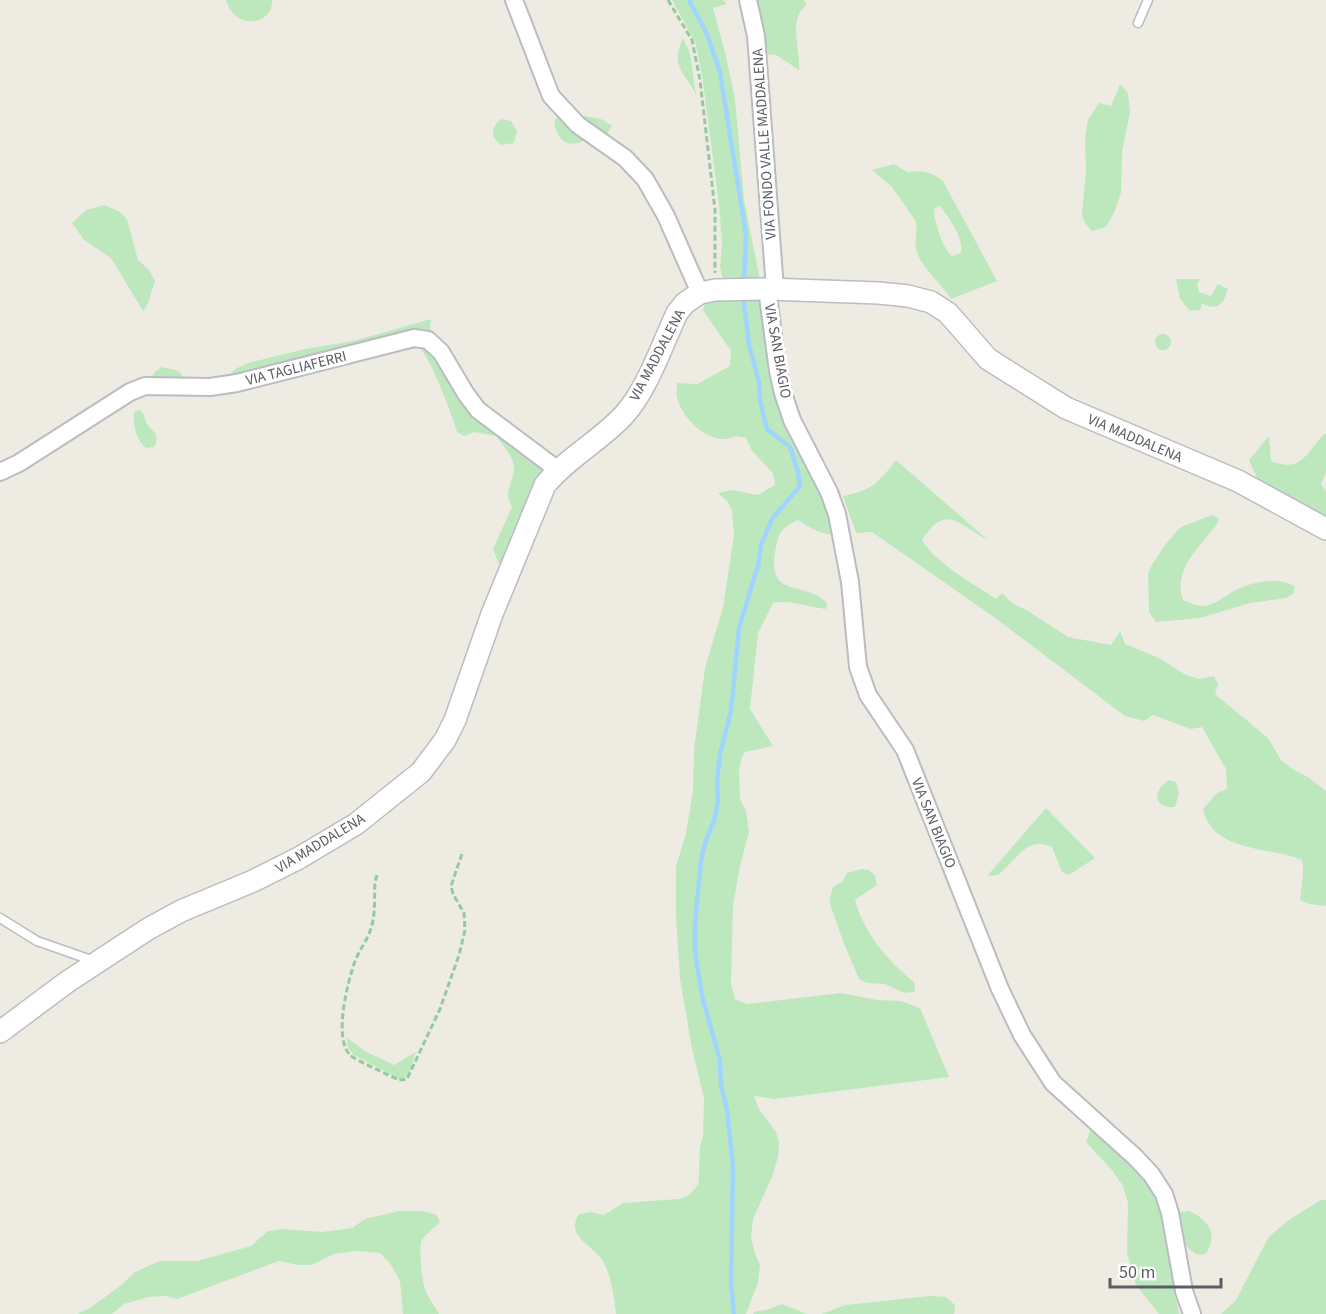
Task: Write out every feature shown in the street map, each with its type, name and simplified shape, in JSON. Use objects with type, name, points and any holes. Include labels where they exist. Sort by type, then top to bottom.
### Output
[{"type":"street","points":[[514,0],[551,96],[578,125],[625,158],[645,178],[666,216],[714,291]]},
{"type":"street","name":"VIA FONDO VALLE MADDALENA","points":[[748,0],[756,36],[768,289]]},
{"type":"street","name":"VIA MADDALENA","points":[[0,1032],[59,988],[148,929],[181,911],[253,881],[309,853],[356,824],[421,772],[445,740],[455,720],[492,614],[545,485],[558,470],[626,413],[639,394],[676,313],[685,303],[714,291],[768,289],[879,293],[930,302],[948,313],[988,358],[1066,408],[1238,482],[1326,529]]},
{"type":"street","name":"VIA SAN BIAGIO","points":[[768,289],[778,371],[783,393],[792,420],[829,492],[837,514],[850,582],[858,667],[862,680],[880,714],[904,750],[1000,989],[1022,1035],[1053,1083],[1135,1157],[1151,1174],[1164,1194],[1170,1213],[1184,1291],[1192,1314]]},
{"type":"street","name":"VIA TAGLIAFERRI","points":[[0,472],[19,463],[130,392],[145,386],[210,387],[237,383],[414,338],[428,340],[441,352],[478,410],[558,470]]},
{"type":"lane","points":[[1138,23],[1148,0]]},
{"type":"lane","points":[[0,918],[37,941],[97,963]]},
{"type":"path","points":[[668,0],[692,40],[700,80],[715,210],[714,291]]},
{"type":"path","points":[[377,875],[371,929],[360,949],[350,980],[342,1024],[343,1036],[346,1049],[351,1056],[399,1080],[407,1079],[440,1009],[459,955],[465,930],[464,913],[451,886],[453,874],[463,851]]},
{"type":"green space","points":[[226,0],[272,0],[271,9],[267,15],[260,20],[253,21],[237,17],[230,10]]},
{"type":"green space","points":[[672,0],[723,0],[727,4],[713,8],[735,99],[744,199],[760,280],[724,283],[720,267],[722,243],[719,205],[702,75],[695,42]]},
{"type":"green space","points":[[755,0],[804,0],[807,5],[801,11],[796,26],[799,70],[776,55],[766,54]]},
{"type":"green space","points":[[683,38],[690,53],[696,95],[678,63],[679,48]]},
{"type":"green space","points":[[1120,84],[1128,93],[1130,112],[1122,153],[1121,193],[1106,227],[1092,231],[1082,215],[1088,120],[1099,103],[1111,106]]},
{"type":"green space","points":[[561,111],[590,137],[572,144],[562,140],[554,122]]},
{"type":"green space","points":[[579,115],[601,119],[612,126],[605,137]]},
{"type":"green space","points":[[501,119],[511,121],[517,131],[514,143],[501,145],[495,139],[493,132]]},
{"type":"green space","points":[[894,164],[907,172],[926,172],[943,181],[997,281],[951,299],[919,258],[916,248],[915,220],[892,187],[872,170]],"holes":[[[940,206],[955,228],[960,241],[961,253],[952,256],[942,242],[934,209]]]},
{"type":"green space","points":[[105,205],[120,212],[127,219],[138,260],[149,270],[155,281],[143,311],[111,258],[84,240],[72,223],[86,210]]},
{"type":"green space","points":[[1176,279],[1200,279],[1197,284],[1199,292],[1211,296],[1218,284],[1228,289],[1219,305],[1212,307],[1202,303],[1200,310],[1190,311],[1180,299]]},
{"type":"green space","points":[[754,296],[766,301],[775,371],[841,535],[818,531],[798,520],[783,530],[776,547],[774,564],[776,575],[781,582],[818,596],[827,603],[826,609],[792,603],[773,603],[758,633],[750,709],[773,746],[745,752],[739,769],[740,799],[746,811],[749,832],[733,906],[731,984],[735,999],[747,1004],[841,993],[877,1000],[901,1001],[920,1008],[949,1077],[775,1099],[754,1096],[759,1109],[776,1132],[779,1142],[778,1157],[772,1177],[753,1219],[751,1238],[760,1265],[758,1283],[746,1314],[616,1314],[607,1269],[600,1257],[582,1241],[575,1229],[575,1222],[579,1214],[591,1212],[604,1215],[623,1203],[679,1199],[689,1195],[698,1185],[704,1098],[692,1049],[680,979],[676,867],[686,833],[693,790],[694,749],[705,668],[723,607],[734,536],[732,511],[728,502],[718,493],[732,490],[758,495],[775,485],[773,473],[752,451],[746,438],[738,436],[727,439],[715,438],[701,431],[688,419],[679,404],[677,383],[697,384],[730,366],[731,351],[703,310],[705,303],[715,299]]},
{"type":"green space","points":[[431,319],[430,329],[434,334],[421,332],[224,382],[235,369],[248,363],[305,349],[354,341]]},
{"type":"green space","points":[[1163,334],[1169,336],[1171,342],[1169,348],[1163,350],[1157,348],[1155,342],[1157,336]]},
{"type":"green space","points":[[417,344],[430,344],[478,412],[552,467],[504,576],[493,549],[512,507],[508,493],[514,470],[513,461],[496,436],[474,432],[464,436],[457,432],[434,373]]},
{"type":"green space","points":[[161,367],[179,371],[186,382],[149,381]]},
{"type":"green space","points":[[140,410],[157,439],[154,447],[146,448],[137,436],[134,412]]},
{"type":"green space","points":[[1326,433],[1326,473],[1321,484],[1326,491],[1326,520],[1260,485],[1249,460],[1269,436],[1271,461],[1282,464],[1298,462]]},
{"type":"green space","points":[[896,460],[988,540],[953,520],[946,519],[939,522],[922,540],[928,549],[946,565],[996,599],[1002,593],[1014,604],[1068,637],[1111,645],[1120,631],[1125,644],[1159,658],[1186,675],[1199,679],[1214,676],[1218,684],[1215,694],[1268,738],[1281,760],[1326,791],[1326,906],[1309,904],[1300,900],[1302,860],[1230,841],[1218,834],[1209,823],[1203,809],[1217,793],[1227,789],[1226,769],[1202,727],[1191,729],[1153,715],[1144,721],[1125,716],[991,615],[872,532],[856,533],[843,496],[862,491],[874,484]]},
{"type":"green space","points":[[1212,515],[1219,519],[1218,522],[1190,559],[1182,575],[1183,600],[1206,606],[1242,587],[1266,581],[1289,584],[1295,587],[1293,594],[1286,598],[1250,603],[1200,618],[1156,622],[1149,612],[1148,573],[1153,563],[1181,527]]},
{"type":"green space","points":[[1169,780],[1176,782],[1179,794],[1175,807],[1162,805],[1157,798],[1163,784]]},
{"type":"green space","points":[[1046,808],[1095,858],[1069,875],[1062,872],[1052,847],[1035,844],[1022,851],[998,875],[987,876]]},
{"type":"green space","points":[[861,869],[869,870],[875,875],[877,885],[855,900],[859,913],[878,946],[914,982],[915,992],[904,993],[885,984],[867,983],[859,979],[829,901],[833,887],[842,882],[847,873]]},
{"type":"green space","points":[[346,1037],[365,1051],[394,1065],[416,1052],[409,1073],[399,1079],[354,1055],[348,1048]]},
{"type":"green space","points":[[1092,1125],[1115,1144],[1149,1184],[1160,1207],[1179,1314],[1159,1314],[1136,1285],[1127,1253],[1128,1203],[1123,1186],[1086,1142]]},
{"type":"green space","points":[[1321,1200],[1326,1200],[1326,1314],[1221,1314],[1236,1300],[1268,1238],[1287,1221]]},
{"type":"green space","points":[[399,1211],[422,1211],[437,1215],[440,1222],[422,1239],[420,1252],[425,1289],[439,1314],[403,1314],[400,1281],[390,1263],[380,1253],[357,1251],[334,1254],[312,1265],[279,1261],[177,1299],[166,1296],[149,1297],[124,1304],[112,1314],[77,1314],[90,1308],[135,1272],[159,1261],[197,1261],[251,1246],[268,1231],[283,1229],[322,1232],[352,1228],[365,1219]]},
{"type":"green space","points":[[1189,1211],[1202,1219],[1210,1229],[1212,1241],[1205,1254],[1192,1252],[1181,1233],[1179,1212]]},
{"type":"green space","points":[[930,1296],[946,1297],[955,1305],[954,1314],[822,1314],[845,1305]]},
{"type":"green space","points":[[782,1304],[807,1314],[753,1314],[755,1311]]},
{"type":"waterway","points":[[689,0],[706,32],[720,72],[746,235],[744,284]]},
{"type":"waterway","points":[[734,1314],[731,1283],[733,1167],[727,1110],[721,1084],[720,1060],[702,996],[695,952],[695,924],[701,860],[718,802],[717,781],[720,754],[731,711],[739,628],[758,566],[761,545],[772,519],[800,486],[790,447],[767,429],[760,401],[759,382],[749,345],[743,295]]}]
